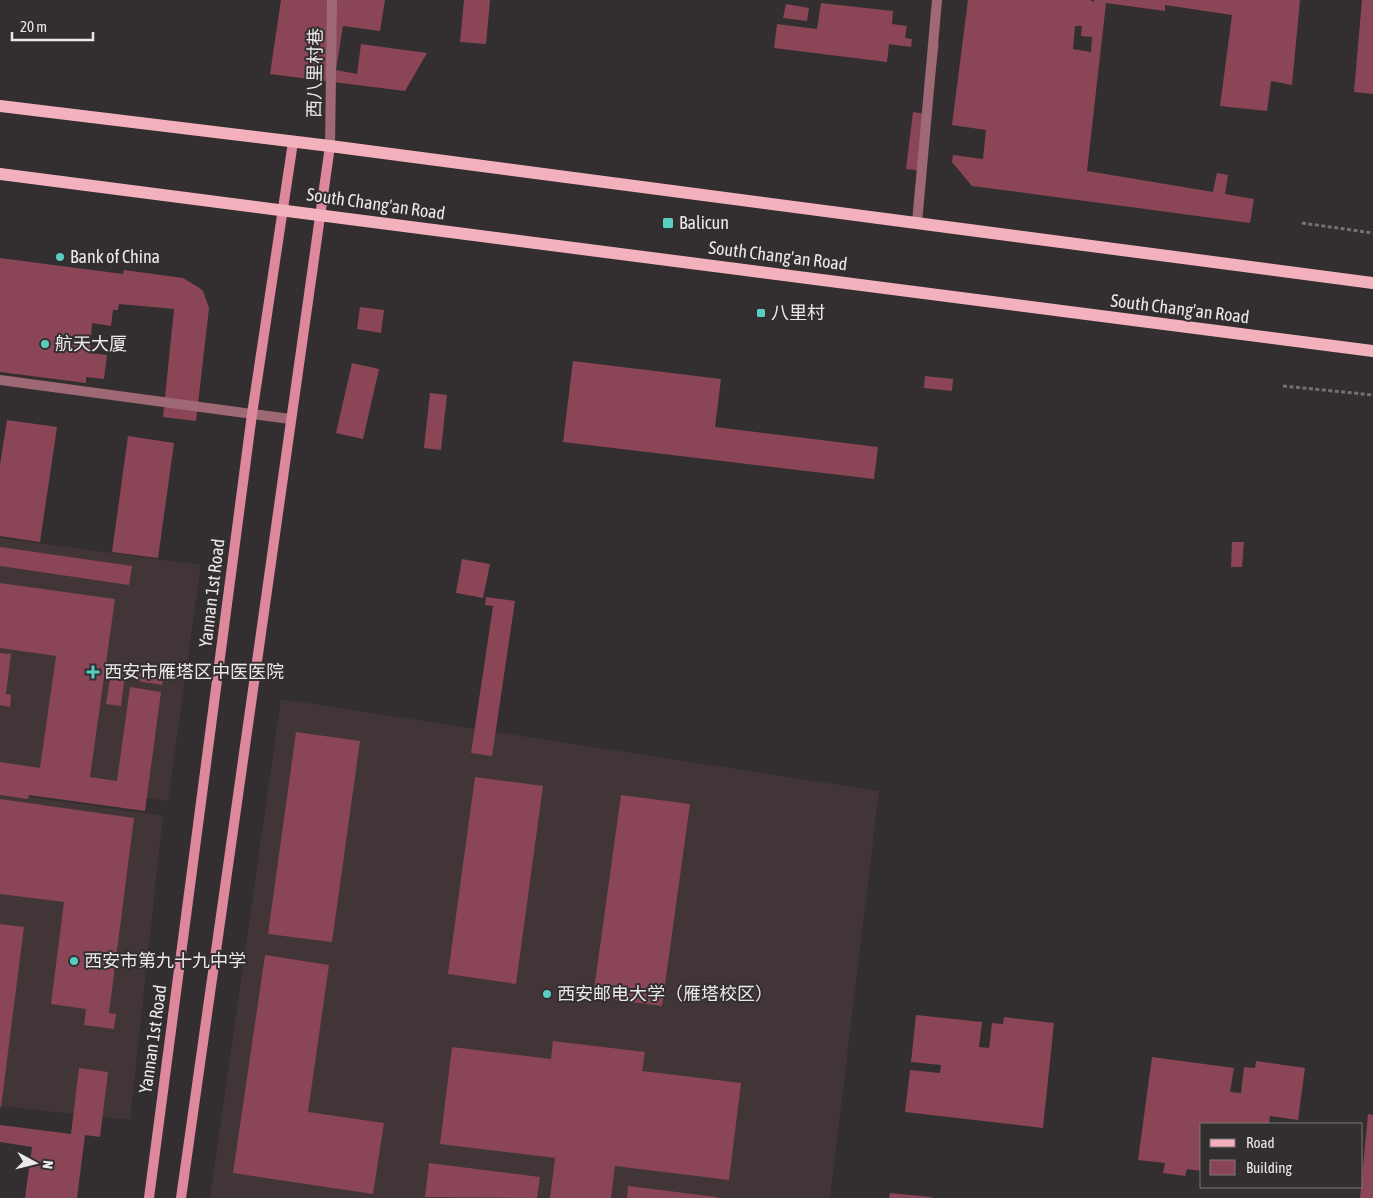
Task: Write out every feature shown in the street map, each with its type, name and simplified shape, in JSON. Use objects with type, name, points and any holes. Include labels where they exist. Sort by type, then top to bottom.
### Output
[{"type":"main road","points":[[0,106],[330,146],[1373,283]]},
{"type":"main road","name":"Yannan 1st Road","points":[[149,1198],[252,414],[293,142]]},
{"type":"main road","points":[[181,1198],[330,146]]},
{"type":"main road","name":"South Chang'an Road","points":[[0,174],[1373,351]]},
{"type":"street","name":"西八里村巷","points":[[330,146],[332,0]]},
{"type":"street","points":[[917,223],[937,0]]},
{"type":"street","points":[[0,380],[290,419]]},
{"type":"path","points":[[1302,223],[1373,233]]},
{"type":"path","points":[[1283,386],[1373,395]]},
{"type":"shaded area","name":"西安市雁塔区中医医院","points":[[0,538],[201,565],[168,801],[0,779]]},
{"type":"shaded area","name":"西安邮电大学（雁塔校区）","points":[[281,699],[879,791],[830,1198],[210,1198]]},
{"type":"shaded area","name":"西安市第九十九中学","points":[[0,793],[163,816],[130,1120],[0,1106]]},
{"type":"building","points":[[281,0],[385,0],[380,31],[343,26],[336,70],[357,74],[361,44],[427,53],[405,91],[270,74]]},
{"type":"building","points":[[464,0],[490,0],[486,44],[460,42]]},
{"type":"building","points":[[968,0],[1090,0],[1094,2],[1094,0],[1300,0],[1292,85],[1271,81],[1267,111],[1220,106],[1232,15],[1165,5],[1165,11],[1106,3],[1087,171],[1213,192],[1217,173],[1228,175],[1225,194],[1254,199],[1250,223],[972,186],[952,162],[953,155],[983,159],[986,130],[952,125]],"holes":[[[1075,26],[1082,26],[1081,36],[1092,37],[1091,52],[1073,49]]]},
{"type":"building","points":[[1362,0],[1373,0],[1373,94],[1354,92]]},
{"type":"building","points":[[821,3],[893,11],[892,24],[907,26],[905,38],[912,39],[911,47],[889,44],[887,62],[774,48],[777,24],[817,29]]},
{"type":"building","points":[[786,4],[809,8],[807,21],[783,18]]},
{"type":"building","points":[[935,42],[939,43],[923,171],[906,169],[913,112],[926,114]]},
{"type":"building","name":"航天大厦","points":[[0,258],[123,274],[124,270],[183,278],[203,291],[209,308],[196,421],[163,417],[174,309],[119,304],[118,310],[113,310],[111,326],[92,323],[90,353],[107,355],[104,379],[86,377],[86,383],[0,372]]},
{"type":"building","points":[[360,307],[384,310],[381,333],[357,329]]},
{"type":"building","points":[[573,361],[721,379],[715,427],[878,447],[874,479],[563,442]]},
{"type":"building","points":[[352,363],[379,369],[363,439],[336,433]]},
{"type":"building","points":[[925,376],[953,379],[952,391],[924,388]]},
{"type":"building","points":[[430,393],[447,395],[441,450],[424,448]]},
{"type":"building","points":[[7,420],[57,427],[40,542],[0,536],[0,465]]},
{"type":"building","points":[[128,436],[174,443],[158,558],[112,552]]},
{"type":"building","points":[[1232,542],[1244,542],[1242,567],[1231,567]]},
{"type":"building","points":[[0,547],[132,566],[129,585],[0,566]]},
{"type":"building","points":[[462,559],[490,564],[483,598],[456,593]]},
{"type":"building","points":[[0,583],[115,599],[90,777],[117,781],[130,687],[161,692],[145,811],[29,795],[28,799],[0,795],[0,762],[40,768],[56,656],[0,648]]},
{"type":"building","points":[[486,597],[515,601],[492,756],[471,753],[493,606],[485,605]]},
{"type":"building","points":[[0,653],[11,654],[6,694],[11,695],[10,707],[0,705]]},
{"type":"building","points":[[141,664],[165,668],[162,685],[138,681]]},
{"type":"building","points":[[111,673],[125,675],[121,706],[106,704]]},
{"type":"building","points":[[296,732],[360,741],[332,942],[268,934]]},
{"type":"building","points":[[475,777],[543,786],[516,984],[448,974]]},
{"type":"building","points":[[621,795],[690,804],[662,1006],[593,997]]},
{"type":"building","points":[[0,799],[134,818],[109,1013],[116,1014],[114,1029],[84,1025],[86,1009],[51,1004],[64,902],[0,894]]},
{"type":"building","points":[[0,924],[24,927],[1,1107],[0,1107]]},
{"type":"building","points":[[265,955],[329,965],[308,1112],[384,1123],[373,1194],[233,1173]]},
{"type":"building","points":[[916,1015],[982,1022],[979,1047],[989,1048],[992,1023],[1003,1024],[1004,1017],[1054,1023],[1043,1128],[905,1112],[910,1070],[940,1073],[941,1065],[911,1062]]},
{"type":"building","points":[[553,1041],[645,1052],[642,1071],[741,1083],[729,1180],[615,1166],[611,1198],[550,1198],[555,1158],[440,1144],[452,1047],[551,1059]]},
{"type":"building","points":[[1152,1057],[1234,1068],[1230,1092],[1241,1093],[1244,1067],[1255,1068],[1256,1061],[1305,1068],[1298,1120],[1270,1116],[1269,1123],[1200,1123],[1200,1171],[1187,1169],[1185,1176],[1163,1173],[1165,1163],[1138,1160]]},
{"type":"building","points":[[79,1068],[108,1072],[100,1137],[85,1135],[77,1198],[25,1198],[32,1147],[0,1142],[0,1125],[71,1134]]},
{"type":"building","points":[[1368,1114],[1373,1115],[1373,1198],[1360,1198],[1361,1188],[1363,1188]]},
{"type":"building","points":[[429,1163],[540,1177],[537,1198],[425,1197]]},
{"type":"building","points":[[628,1186],[717,1197],[717,1198],[627,1198]]},
{"type":"building","points":[[890,1193],[932,1197],[932,1198],[889,1198]]},
{"type":"place","name":"Balicun","points":[[668,223]]},
{"type":"place","name":"Bank of China","points":[[60,257]]},
{"type":"place","name":"八里村","points":[[761,313]]},
{"type":"place","name":"航天大厦","points":[[45,344]]},
{"type":"place","name":"西安市雁塔区中医医院","points":[[93,672]]},
{"type":"place","name":"西安市第九十九中学","points":[[74,961]]},
{"type":"place","name":"西安邮电大学（雁塔校区）","points":[[547,994]]}]
